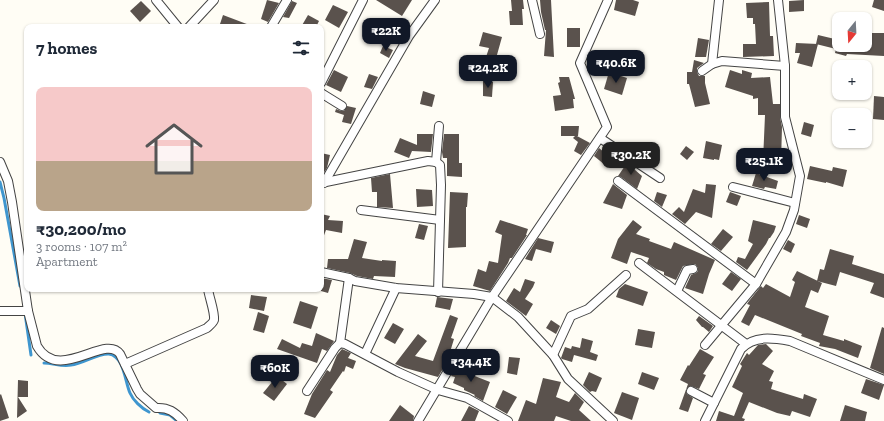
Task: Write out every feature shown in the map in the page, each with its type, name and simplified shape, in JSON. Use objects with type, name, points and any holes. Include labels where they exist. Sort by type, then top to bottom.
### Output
[{"type":"street","points":[[156,0],[176,24]]},
{"type":"street","points":[[192,24],[214,0]]},
{"type":"street","points":[[273,24],[287,0]]},
{"type":"street","points":[[324,77],[363,0]]},
{"type":"street","points":[[324,180],[409,36],[435,0]]},
{"type":"street","points":[[532,0],[540,34]]},
{"type":"street","points":[[418,421],[492,298],[608,127],[580,63],[608,0]]},
{"type":"street","points":[[712,64],[719,0]]},
{"type":"street","points":[[705,345],[756,284],[786,232],[794,210],[800,176],[785,117],[785,66],[778,0]]},
{"type":"street","points":[[702,71],[712,64],[722,61],[785,66]]},
{"type":"street","points":[[324,95],[342,106]]},
{"type":"street","points":[[436,162],[439,126]]},
{"type":"street","points":[[600,138],[660,178]]},
{"type":"street","points":[[324,183],[428,161],[436,162],[440,165],[441,185],[438,292]]},
{"type":"street","points":[[0,162],[8,181],[12,202],[25,311],[37,346],[45,356],[55,360],[76,359],[103,349],[112,348],[119,352],[140,394],[156,408],[173,411],[183,421]]},
{"type":"street","points":[[618,180],[756,284]]},
{"type":"street","points":[[733,187],[795,203]]},
{"type":"street","points":[[362,210],[440,220]]},
{"type":"street","points":[[639,263],[722,324],[746,344]]},
{"type":"street","points":[[677,291],[687,270],[693,269]]},
{"type":"street","points":[[324,273],[350,278],[355,281],[396,288],[474,294],[492,298],[518,317],[553,355],[568,379],[613,421]]},
{"type":"street","points":[[553,355],[571,316],[588,309],[626,276]]},
{"type":"street","points":[[307,391],[335,348],[340,343],[350,278]]},
{"type":"street","points":[[365,354],[396,288]]},
{"type":"street","points":[[125,364],[211,325],[214,315],[209,292]]},
{"type":"street","points":[[0,311],[25,311]]},
{"type":"street","points":[[705,421],[737,356],[746,344],[755,340],[765,339],[790,341],[884,380]]},
{"type":"street","points":[[340,343],[345,344],[398,372],[438,390],[467,398],[508,421]]},
{"type":"street","points":[[691,391],[714,403]]},
{"type":"building","points":[[267,0],[279,3],[268,22],[261,19]]},
{"type":"building","points":[[376,0],[412,0],[402,16]]},
{"type":"building","points":[[511,0],[523,0],[523,25],[510,25],[509,11],[512,11]]},
{"type":"building","points":[[540,0],[551,0],[554,57],[544,56],[546,30],[541,12]]},
{"type":"building","points":[[616,0],[633,0],[639,2],[635,16],[614,10]]},
{"type":"building","points":[[804,0],[804,11],[789,12],[789,1]]},
{"type":"building","points":[[874,0],[884,0],[884,11],[872,7]]},
{"type":"building","points":[[141,1],[151,11],[140,22],[130,11]]},
{"type":"building","points":[[292,1],[297,3],[289,18],[283,17]]},
{"type":"building","points":[[769,2],[770,36],[773,36],[774,56],[743,57],[743,44],[756,44],[755,24],[753,24],[753,18],[747,18],[746,3]]},
{"type":"building","points":[[333,5],[348,12],[339,28],[325,20]]},
{"type":"building","points":[[223,15],[247,24],[220,24]]},
{"type":"building","points":[[308,15],[319,21],[318,24],[303,24]]},
{"type":"building","points":[[567,28],[580,28],[580,47],[567,47]]},
{"type":"building","points":[[483,32],[502,37],[495,62],[485,60],[489,48],[479,46]]},
{"type":"building","points":[[872,33],[884,33],[884,56],[847,54],[846,56],[835,53],[872,52]]},
{"type":"building","points":[[818,35],[832,38],[832,48],[816,44]]},
{"type":"building","points":[[698,38],[709,40],[706,57],[695,57]]},
{"type":"building","points":[[796,43],[818,44],[812,67],[797,63],[800,53],[795,53]]},
{"type":"building","points":[[383,46],[393,50],[389,58],[380,53]]},
{"type":"building","points":[[694,60],[704,63],[697,68],[697,72],[699,76],[705,76],[705,83],[710,104],[695,107],[689,84],[687,84],[687,72],[692,72]]},
{"type":"building","points":[[334,70],[348,77],[341,92],[326,85]]},
{"type":"building","points":[[730,70],[742,74],[742,70],[752,73],[751,78],[770,77],[773,104],[780,104],[782,127],[781,162],[763,161],[765,115],[758,115],[758,98],[753,99],[753,96],[725,87]]},
{"type":"building","points":[[609,72],[627,78],[622,95],[604,89]]},
{"type":"building","points":[[369,74],[378,77],[372,89],[364,87]]},
{"type":"building","points":[[559,77],[569,77],[575,99],[573,99],[574,108],[555,111],[553,96],[561,95],[558,83],[560,82]]},
{"type":"building","points":[[483,81],[493,82],[492,97],[483,96]]},
{"type":"building","points":[[423,91],[435,95],[432,107],[420,104]]},
{"type":"building","points":[[874,96],[884,97],[884,120],[873,119]]},
{"type":"building","points":[[347,106],[356,108],[351,124],[342,122],[344,115],[335,112],[336,109],[344,111]]},
{"type":"building","points":[[804,122],[814,125],[811,137],[801,134]]},
{"type":"building","points":[[561,126],[579,126],[577,136],[590,143],[581,155],[574,151],[578,142],[573,138],[575,136],[561,136]]},
{"type":"building","points":[[417,134],[433,134],[431,152],[412,151],[409,158],[394,152],[400,138],[417,145]]},
{"type":"building","points":[[444,134],[459,134],[459,163],[462,163],[462,177],[447,176],[447,158],[443,158],[442,152]]},
{"type":"building","points":[[706,141],[722,145],[719,160],[703,158]]},
{"type":"building","points":[[686,146],[694,152],[687,160],[680,154]]},
{"type":"building","points":[[599,148],[611,158],[605,165],[594,156]]},
{"type":"building","points":[[324,154],[330,155],[327,168],[324,172]]},
{"type":"building","points":[[627,163],[642,176],[637,189],[618,176]]},
{"type":"building","points":[[810,166],[832,171],[833,167],[847,170],[843,187],[807,179]]},
{"type":"building","points":[[756,173],[778,181],[776,189],[765,187],[764,189],[752,186]]},
{"type":"building","points":[[390,174],[393,208],[377,207],[377,192],[372,192],[371,178]]},
{"type":"building","points":[[613,184],[627,195],[622,209],[603,203]]},
{"type":"building","points":[[706,184],[716,185],[712,218],[696,212],[685,224],[672,214],[679,207],[684,212],[693,189],[705,193]]},
{"type":"building","points":[[416,189],[432,190],[433,206],[417,207]]},
{"type":"building","points":[[450,192],[468,193],[466,207],[466,247],[448,248]]},
{"type":"building","points":[[657,192],[667,195],[662,207],[654,201]]},
{"type":"building","points":[[730,192],[741,196],[737,206],[726,202]]},
{"type":"building","points":[[324,215],[330,216],[328,220],[343,221],[342,233],[326,230],[324,235]]},
{"type":"building","points":[[799,215],[810,219],[807,228],[796,224]]},
{"type":"building","points":[[500,220],[528,229],[527,235],[512,258],[510,258],[490,291],[473,286],[478,269],[486,272],[489,261],[498,263],[502,235],[495,232]]},
{"type":"building","points":[[633,220],[642,227],[636,234],[650,239],[649,241],[671,249],[674,242],[715,260],[703,294],[685,288],[691,275],[698,271],[695,264],[683,266],[676,280],[664,275],[664,272],[647,263],[649,258],[631,252],[627,264],[611,258],[618,239]]},
{"type":"building","points":[[753,220],[776,226],[774,232],[747,270],[736,262],[738,257],[745,259],[753,244],[748,241]]},
{"type":"building","points":[[419,224],[428,226],[424,240],[415,238]]},
{"type":"building","points":[[723,229],[733,237],[721,251],[711,244]]},
{"type":"building","points":[[538,238],[554,242],[551,253],[536,249],[532,261],[525,259]]},
{"type":"building","points":[[354,239],[367,242],[362,258],[382,261],[396,261],[395,277],[374,276],[373,279],[327,268],[328,259],[348,259]]},
{"type":"building","points":[[788,240],[795,244],[791,253],[783,249]]},
{"type":"building","points":[[830,249],[854,256],[852,264],[884,274],[884,298],[870,293],[874,283],[840,272],[836,286],[817,281],[820,269],[824,270]]},
{"type":"building","points":[[797,271],[822,283],[818,293],[811,290],[805,307],[829,316],[823,335],[844,341],[844,339],[862,346],[858,358],[835,349],[819,346],[820,343],[801,336],[802,334],[755,315],[749,326],[741,322],[750,305],[747,304],[761,286],[763,288],[766,284],[790,297],[795,282],[792,280]]},
{"type":"building","points":[[731,272],[741,279],[732,291],[722,284]]},
{"type":"building","points":[[324,279],[332,280],[328,293],[324,292]]},
{"type":"building","points":[[525,279],[535,282],[525,299],[533,304],[526,316],[506,301],[514,288],[520,292]]},
{"type":"building","points":[[625,284],[648,292],[643,306],[616,297],[619,289]]},
{"type":"building","points":[[251,295],[267,297],[264,311],[249,308]]},
{"type":"building","points":[[437,297],[453,299],[450,310],[435,307]]},
{"type":"building","points":[[300,301],[318,307],[311,329],[293,323]]},
{"type":"building","points":[[258,312],[269,316],[264,333],[253,330]]},
{"type":"building","points":[[450,315],[458,318],[451,338],[454,339],[447,362],[438,377],[395,364],[418,334],[427,341],[415,356],[433,361]]},
{"type":"building","points":[[699,316],[713,326],[709,332],[696,320]]},
{"type":"building","points":[[551,320],[560,326],[556,334],[546,328]]},
{"type":"building","points":[[393,323],[404,329],[395,344],[384,338]]},
{"type":"building","points":[[882,327],[884,328],[884,374],[870,368]]},
{"type":"building","points":[[638,329],[655,332],[652,348],[635,345]]},
{"type":"building","points":[[316,333],[334,341],[327,351],[322,349],[317,363],[277,349],[282,339],[300,348],[302,343],[312,346]]},
{"type":"building","points":[[582,338],[593,341],[590,352],[598,355],[596,361],[574,355],[572,362],[561,358],[565,347],[571,349],[572,346],[580,348]]},
{"type":"building","points":[[766,344],[773,351],[762,364],[774,371],[769,381],[773,382],[771,389],[803,399],[804,394],[817,399],[810,417],[792,411],[790,416],[777,413],[749,402],[742,418],[745,419],[744,421],[716,421],[719,411],[734,416],[743,393],[732,387],[742,366],[740,364],[747,353],[749,355],[758,345]]},
{"type":"building","points":[[342,349],[351,353],[348,358],[356,361],[353,369],[346,366],[344,372],[343,371],[330,390],[333,392],[315,418],[304,414],[312,394],[327,370],[330,372],[337,355]]},
{"type":"building","points":[[700,349],[714,357],[703,374],[706,375],[699,389],[691,386],[686,389],[688,384],[680,380],[688,365],[689,366]]},
{"type":"building","points":[[509,357],[520,358],[517,375],[507,373]]},
{"type":"building","points":[[457,366],[468,370],[467,373],[490,382],[483,401],[464,390],[464,388],[453,383],[455,377],[451,376]]},
{"type":"building","points":[[589,372],[602,378],[596,392],[590,392],[583,385]]},
{"type":"building","points":[[642,372],[659,378],[654,390],[638,384]]},
{"type":"building","points":[[277,376],[287,384],[274,401],[263,393]]},
{"type":"building","points":[[543,378],[561,382],[556,397],[569,402],[575,393],[584,402],[579,410],[591,421],[571,421],[556,416],[554,421],[518,421],[526,400],[536,404]]},
{"type":"building","points":[[866,379],[884,385],[879,400],[861,393]]},
{"type":"building","points":[[18,380],[28,381],[28,397],[18,397],[27,411],[17,418]]},
{"type":"building","points":[[686,389],[687,394],[693,398],[688,412],[679,409]]},
{"type":"building","points":[[503,390],[517,397],[507,414],[495,407]]},
{"type":"building","points":[[622,392],[639,398],[632,420],[614,413]]},
{"type":"building","points":[[1,394],[9,418],[0,421],[0,395]]},
{"type":"building","points":[[400,405],[414,416],[413,421],[389,421]]},
{"type":"building","points":[[845,405],[867,412],[865,421],[840,421]]},
{"type":"building","points":[[469,406],[479,411],[475,421],[461,421]]},
{"type":"waterway","points":[[0,182],[20,286]]},
{"type":"waterway","points":[[25,313],[31,355]]},
{"type":"waterway","points":[[44,363],[68,365],[80,363],[105,354],[114,356],[121,364],[131,396],[140,406],[149,412]]},
{"type":"waterway","points":[[160,413],[170,415],[177,421]]}]
